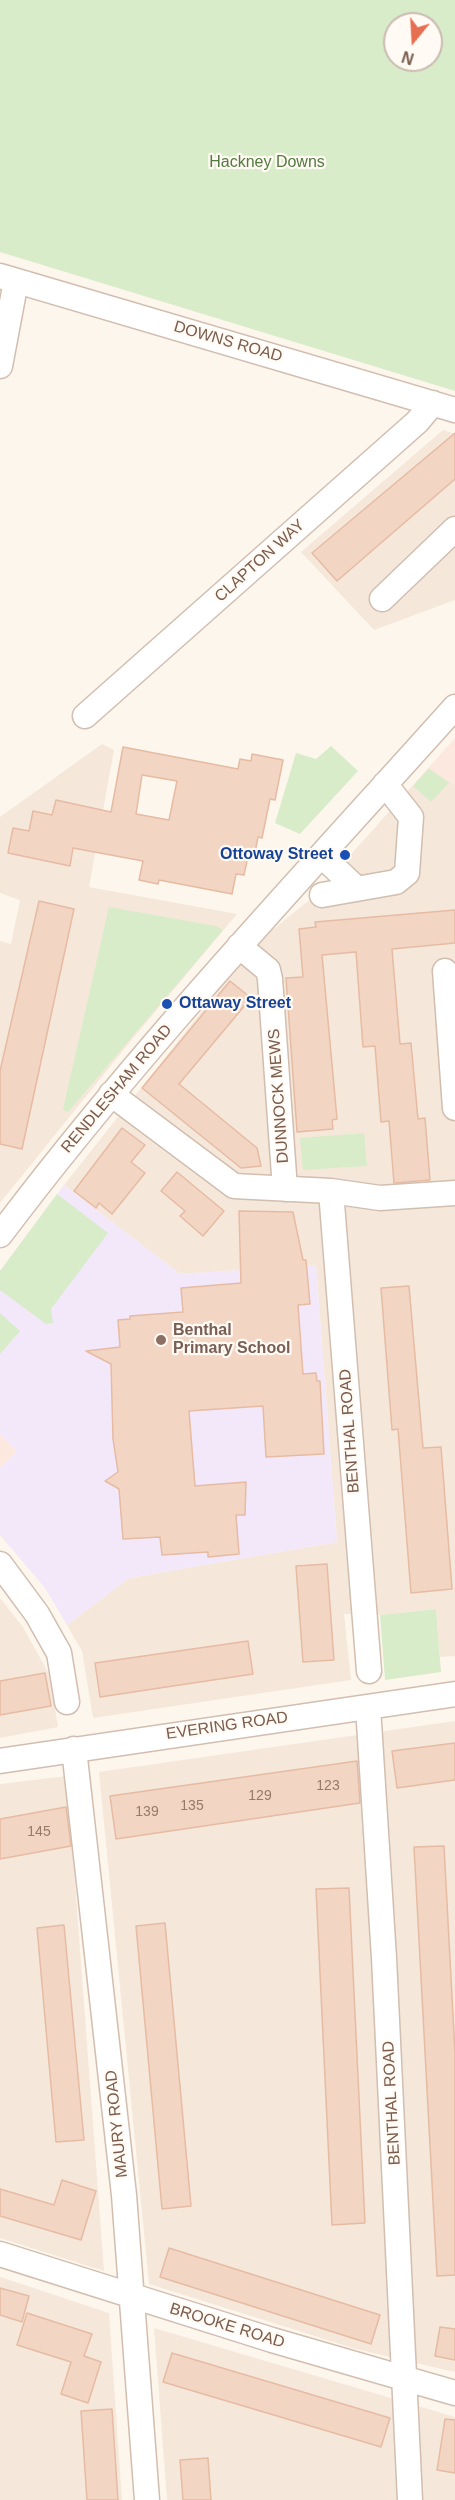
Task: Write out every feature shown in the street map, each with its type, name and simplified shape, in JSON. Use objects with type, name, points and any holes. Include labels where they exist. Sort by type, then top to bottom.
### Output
[{"type":"street","points":[[0,366],[8,279]]},
{"type":"street","name":"DOWNS ROAD","points":[[8,279],[444,407]]},
{"type":"street","name":"CLAPTON WAY","points":[[85,716],[417,422],[444,407]]},
{"type":"street","points":[[382,599],[455,529]]},
{"type":"street","name":"RENDLESHAM ROAD","points":[[0,1235],[111,1094],[239,946],[455,707]]},
{"type":"street","points":[[322,895],[355,887],[396,882],[407,873],[411,817],[385,784]]},
{"type":"street","points":[[322,856],[355,887]]},
{"type":"street","name":"DUNNOCK MEWS","points":[[239,946],[268,970],[270,979],[285,1189]]},
{"type":"street","points":[[445,971],[455,1108]]},
{"type":"street","points":[[111,1094],[234,1186],[331,1191],[380,1198],[455,1193]]},
{"type":"street","name":"BENTHAL ROAD","points":[[331,1191],[369,1671]]},
{"type":"street","points":[[0,1564],[38,1614],[59,1653],[67,1702]]},
{"type":"street","name":"EVERING ROAD","points":[[0,1761],[455,1694]]},
{"type":"street","name":"BENTHAL ROAD","points":[[368,1707],[375,1786],[406,2380],[410,2500]]},
{"type":"street","name":"MAURY ROAD","points":[[74,1749],[100,1966],[132,2297],[147,2500]]},
{"type":"street","name":"BROOKE ROAD","points":[[0,2254],[132,2297],[406,2380],[455,2392]]},
{"type":"shaded area","points":[[443,430],[455,434],[455,600],[374,630],[301,552]]},
{"type":"shaded area","points":[[455,738],[455,785],[429,767]]},
{"type":"shaded area","points":[[102,744],[114,750],[89,887],[237,914],[0,1203],[0,941],[11,944],[20,900],[0,893],[0,817]]},
{"type":"shaded area","points":[[429,767],[455,785],[455,1656],[440,1657],[436,1609],[380,1615],[344,1614],[351,1680],[93,1718],[82,1651],[67,1625],[129,1578],[337,1542],[316,1265],[180,1274],[64,1185],[256,943],[312,898]]},
{"type":"shaded area","name":"Benthal Primary School","points":[[64,1185],[180,1274],[316,1265],[337,1542],[129,1578],[67,1625],[45,1588],[0,1535],[0,1468],[17,1451],[0,1434],[0,1271]]},
{"type":"shaded area","points":[[0,1434],[17,1451],[0,1468]]},
{"type":"shaded area","points":[[0,1598],[23,1627],[49,1674],[58,1727],[0,1738]]},
{"type":"shaded area","points":[[455,1721],[455,2372],[356,2349],[149,2284],[99,1772]]},
{"type":"shaded area","points":[[67,1776],[104,2271],[0,2238],[0,1784]]},
{"type":"shaded area","points":[[0,2277],[109,2313],[122,2500],[0,2500]]},
{"type":"shaded area","points":[[154,2328],[455,2417],[455,2500],[167,2500]]},
{"type":"green space","name":"Hackney Downs","points":[[0,0],[455,0],[455,391],[0,252]]},
{"type":"green space","points":[[331,746],[358,771],[300,834],[275,823],[296,753],[316,759]]},
{"type":"green space","points":[[429,769],[449,783],[431,802],[413,786]]},
{"type":"green space","points":[[109,907],[216,926],[223,930],[68,1112],[63,1109]]},
{"type":"green space","points":[[364,1133],[367,1166],[303,1170],[300,1138]]},
{"type":"green space","points":[[57,1194],[108,1233],[51,1309],[53,1323],[46,1324],[0,1290],[0,1271]]},
{"type":"green space","points":[[0,1313],[20,1331],[0,1354]]},
{"type":"green space","points":[[436,1609],[441,1672],[385,1680],[380,1615]]},
{"type":"building","points":[[455,433],[455,479],[337,581],[312,553]]},
{"type":"building","points":[[123,747],[238,769],[240,759],[251,761],[252,754],[283,760],[275,800],[270,799],[262,838],[258,837],[254,857],[248,856],[244,875],[236,874],[232,894],[159,880],[158,884],[139,880],[143,861],[73,848],[70,866],[8,853],[13,828],[29,831],[33,811],[52,815],[56,800],[111,812]],"holes":[[[142,775],[177,781],[169,820],[136,814]]]},
{"type":"building","points":[[39,901],[74,909],[22,1149],[0,1144],[0,1071]]},
{"type":"building","points":[[455,910],[455,943],[392,949],[400,1044],[411,1043],[418,1119],[425,1118],[430,1180],[394,1183],[389,1121],[381,1122],[375,1046],[363,1047],[356,952],[322,955],[337,1119],[332,1120],[333,1129],[297,1132],[286,978],[303,977],[299,929],[316,927],[315,922]]},
{"type":"building","points":[[230,981],[251,998],[179,1084],[257,1148],[261,1166],[241,1168],[142,1088]]},
{"type":"building","points":[[122,1128],[145,1145],[131,1162],[145,1173],[112,1214],[99,1203],[96,1208],[74,1191]]},
{"type":"building","points":[[177,1172],[224,1211],[203,1236],[180,1216],[185,1211],[161,1191]]},
{"type":"building","points":[[239,1211],[293,1212],[303,1260],[306,1260],[310,1304],[298,1305],[303,1374],[316,1373],[317,1381],[320,1381],[324,1454],[266,1457],[263,1406],[189,1411],[195,1486],[246,1482],[245,1515],[236,1515],[239,1554],[208,1557],[208,1552],[162,1555],[160,1537],[123,1539],[119,1489],[105,1481],[118,1472],[113,1439],[111,1364],[86,1351],[120,1347],[118,1320],[130,1319],[130,1316],[183,1312],[181,1288],[241,1283]]},
{"type":"building","points":[[409,1286],[423,1448],[441,1447],[452,1589],[411,1593],[398,1429],[392,1430],[381,1288]]},
{"type":"building","points":[[327,1564],[334,1660],[303,1662],[296,1566]]},
{"type":"building","points":[[248,1641],[253,1674],[100,1697],[95,1663]]},
{"type":"building","points":[[45,1673],[51,1706],[0,1715],[0,1681]]},
{"type":"building","points":[[455,1743],[455,1780],[397,1788],[392,1751]]},
{"type":"building","points":[[357,1761],[360,1803],[116,1839],[110,1796]]},
{"type":"building","points":[[66,1807],[71,1846],[0,1859],[0,1819]]},
{"type":"building","points":[[444,1846],[455,2053],[455,2275],[437,2276],[414,1847]]},
{"type":"building","points":[[349,1888],[365,2223],[332,2225],[316,1889]]},
{"type":"building","points":[[165,1923],[191,2206],[162,2209],[136,1926]]},
{"type":"building","points":[[64,1925],[84,2140],[56,2142],[37,1928]]},
{"type":"building","points":[[62,2180],[96,2191],[81,2240],[0,2216],[0,2189],[54,2205]]},
{"type":"building","points":[[169,2248],[380,2315],[371,2344],[160,2277]]},
{"type":"building","points":[[0,2288],[29,2296],[22,2322],[0,2315]]},
{"type":"building","points":[[27,2313],[92,2334],[84,2356],[101,2362],[88,2403],[61,2394],[71,2362],[17,2345]]},
{"type":"building","points":[[440,2327],[455,2329],[455,2360],[435,2356]]},
{"type":"building","points":[[172,2353],[390,2418],[381,2447],[163,2382]]},
{"type":"building","points":[[112,2409],[118,2500],[87,2500],[81,2411]]},
{"type":"building","points":[[445,2419],[455,2420],[455,2473],[437,2470]]},
{"type":"building","points":[[208,2458],[211,2500],[183,2500],[180,2460]]},
{"type":"place","name":"Ottoway Street","points":[[345,855]]},
{"type":"place","name":"Ottaway Street","points":[[167,1004]]},
{"type":"place","name":"Benthal Primary School","points":[[161,1340]]}]
